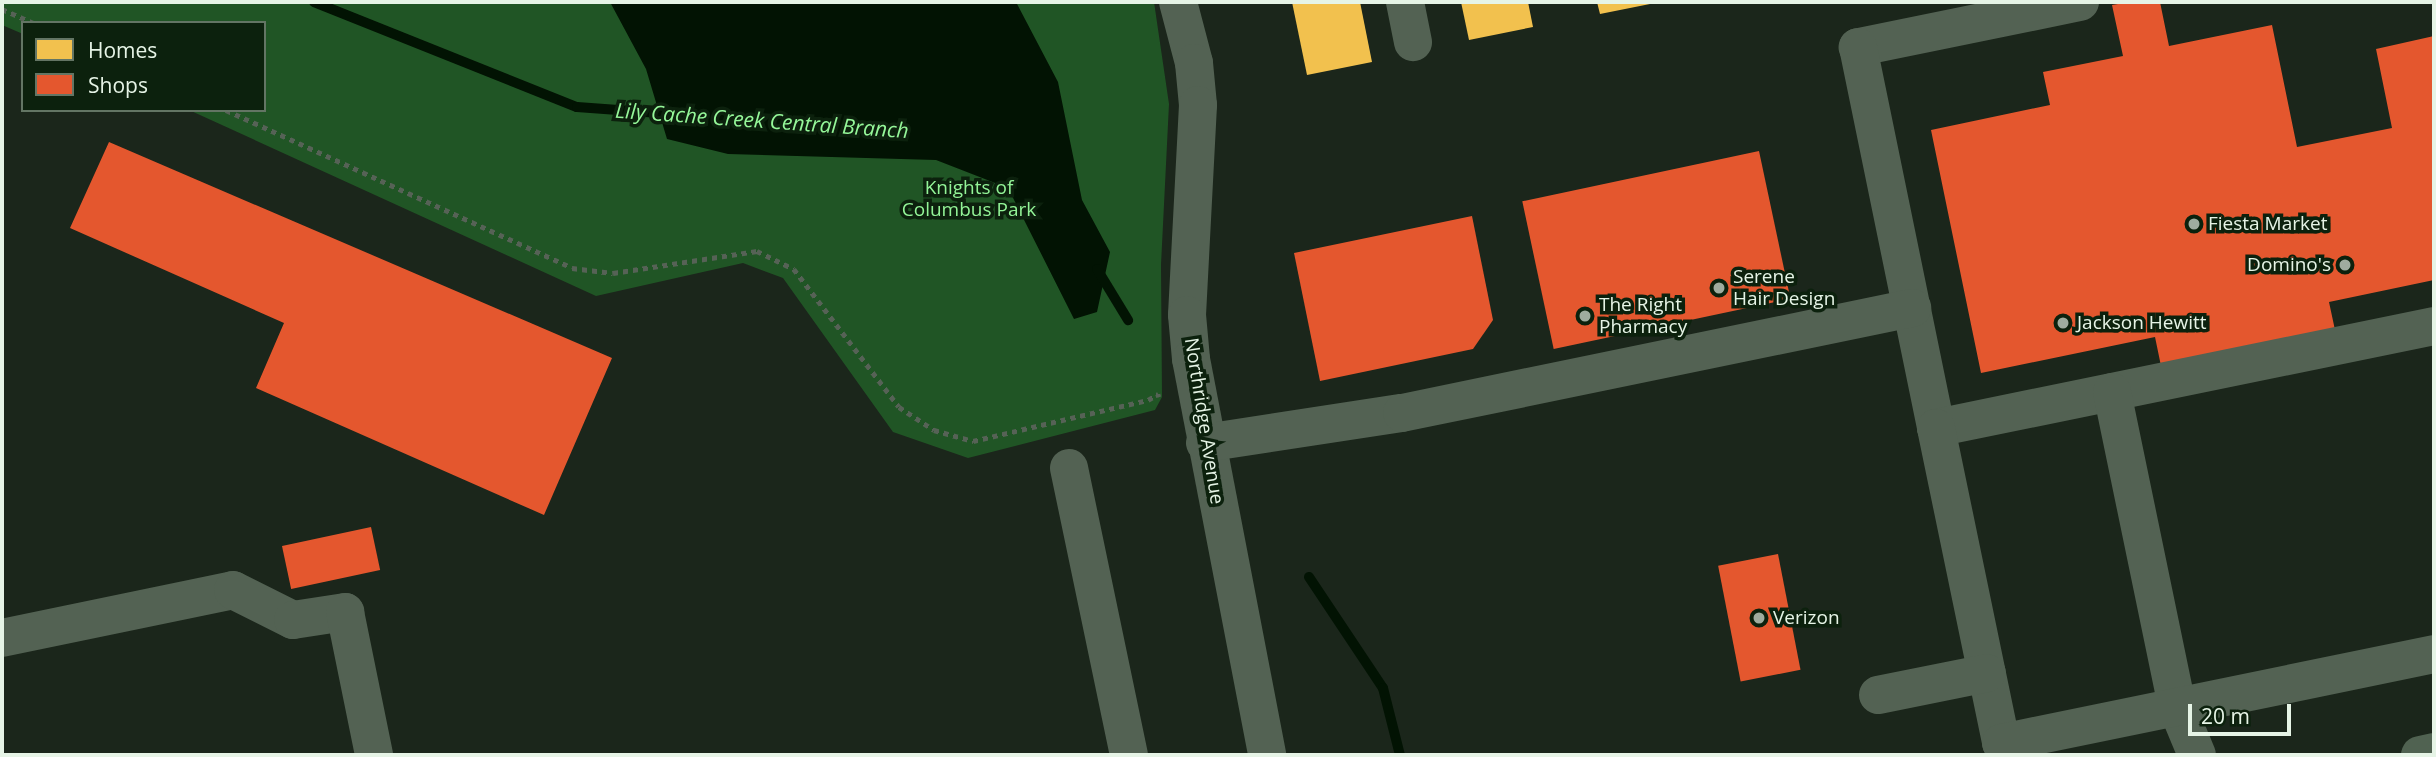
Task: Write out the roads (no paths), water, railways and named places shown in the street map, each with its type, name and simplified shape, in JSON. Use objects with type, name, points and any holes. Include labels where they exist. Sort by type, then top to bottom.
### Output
[{"type":"main road","points":[[2420,755],[2434,752]]},
{"type":"street","name":"Northridge Avenue","points":[[1178,2],[1194,63],[1198,105],[1187,315],[1205,443],[1267,755]]},
{"type":"street","points":[[1405,2],[1413,42]]},
{"type":"street","points":[[2080,2],[1858,47],[2001,743],[2434,654]]},
{"type":"street","points":[[1205,443],[1402,413],[1912,308]]},
{"type":"street","points":[[1936,428],[2434,326]]},
{"type":"street","points":[[2112,392],[2177,707],[2197,755]]},
{"type":"street","points":[[1069,468],[1129,755]]},
{"type":"street","points":[[2,638],[233,590],[293,620],[345,612],[374,755]]},
{"type":"street","points":[[1878,695],[1987,673]]},
{"type":"street","points":[[2169,755],[2177,707]]},
{"type":"water","points":[[610,2],[1016,2],[1058,82],[1082,200],[1110,252],[1097,312],[1074,319],[1008,188],[936,160],[728,154],[667,139],[646,69]]},
{"type":"waterway","name":"Lily Cache Creek Central Branch","points":[[314,2],[577,107],[673,114]]},
{"type":"waterway","name":"Lily Cache Creek Central Branch","points":[[1097,269],[1128,320]]},
{"type":"waterway","points":[[1309,577],[1383,688],[1400,755]]},
{"type":"place","name":"Fiesta Market","points":[[2194,224]]},
{"type":"place","name":"Domino's","points":[[2345,265]]},
{"type":"place","name":"Serene Hair Design","points":[[1719,288]]},
{"type":"place","name":"The Right Pharmacy","points":[[1585,316]]},
{"type":"place","name":"Jackson Hewitt","points":[[2063,323]]},
{"type":"place","name":"Verizon","points":[[1759,618]]},
{"type":"park label","name":"Knights of Columbus Park","points":[[969,199]]}]
